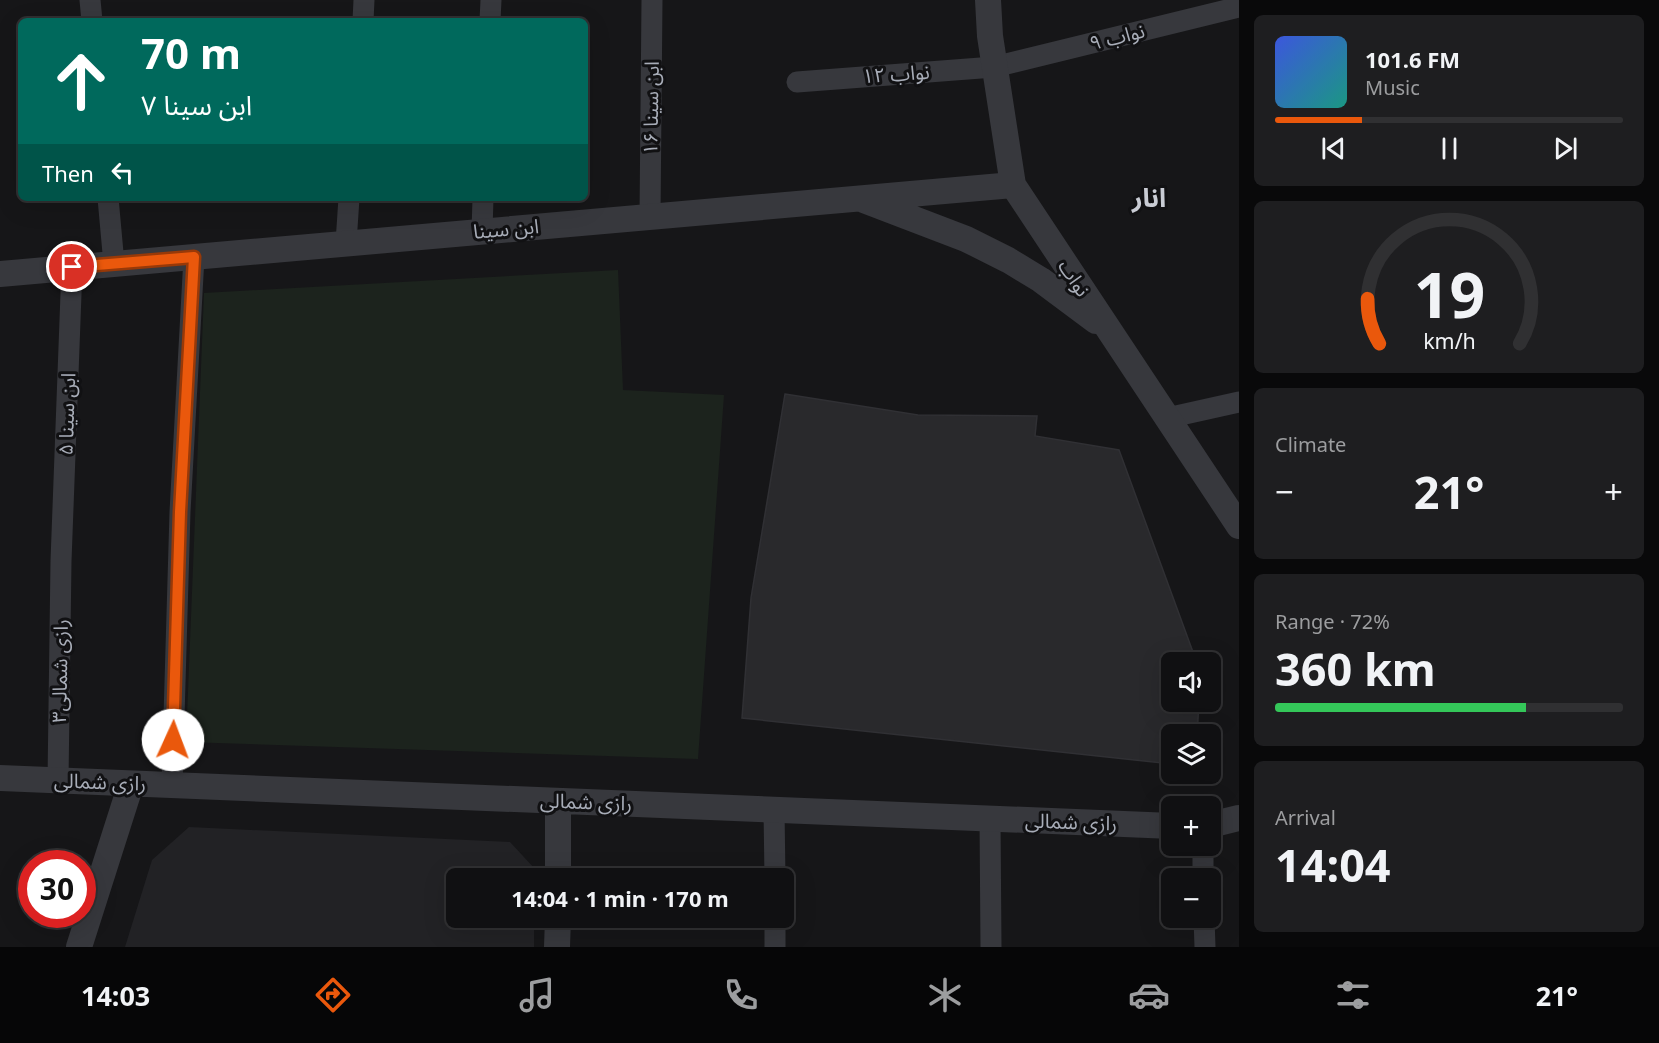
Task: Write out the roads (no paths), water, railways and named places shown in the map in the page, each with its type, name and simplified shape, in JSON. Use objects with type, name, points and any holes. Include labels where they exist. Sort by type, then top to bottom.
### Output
[{"type":"street","points":[[90,0],[92,18]]},
{"type":"street","points":[[363,18],[364,0]]},
{"type":"street","points":[[490,18],[491,0]]},
{"type":"street","name":"ابن سینا ۱۶","points":[[650,217],[652,0]]},
{"type":"street","name":"نواب","points":[[988,0],[994,68],[1012,185],[1239,526]]},
{"type":"street","name":"نواب ۹","points":[[994,68],[1239,7]]},
{"type":"street","name":"نواب ۱۲","points":[[797,82],[994,68]]},
{"type":"street","name":"ابن سینا","points":[[0,274],[1012,185]]},
{"type":"street","points":[[858,198],[966,239],[1008,260],[1041,280],[1110,332]]},
{"type":"street","points":[[108,201],[114,264]]},
{"type":"street","points":[[346,243],[349,201]]},
{"type":"street","points":[[482,231],[483,201]]},
{"type":"street","points":[[172,785],[180,512],[194,257]]},
{"type":"street","name":"ابن سینا ۵","points":[[62,561],[72,267]]},
{"type":"street","points":[[1167,418],[1239,402]]},
{"type":"street","name":"رازی شمالی۳","points":[[58,781],[62,561]]},
{"type":"street","name":"رازی شمالی","points":[[0,777],[1161,826]]},
{"type":"street","points":[[79,947],[131,784]]},
{"type":"street","points":[[558,801],[558,868]]},
{"type":"street","points":[[774,809],[775,868]]},
{"type":"street","points":[[990,818],[991,947]]},
{"type":"street","points":[[1221,823],[1239,818]]},
{"type":"street","points":[[1221,829],[1239,833]]},
{"type":"street","points":[[557,947],[558,928]]},
{"type":"street","points":[[775,928],[775,947]]},
{"type":"street","points":[[1204,928],[1205,947]]},
{"type":"district","name":"انار","points":[[1149,198]]}]
